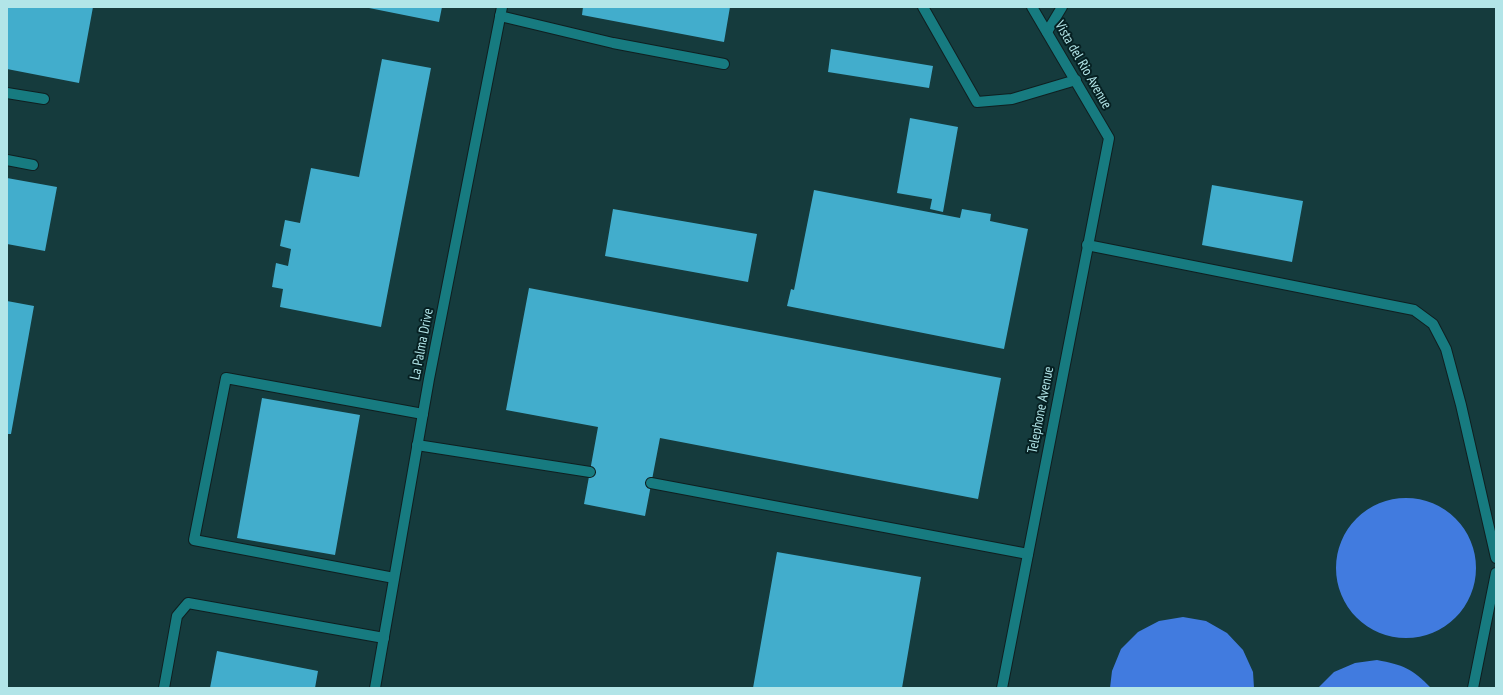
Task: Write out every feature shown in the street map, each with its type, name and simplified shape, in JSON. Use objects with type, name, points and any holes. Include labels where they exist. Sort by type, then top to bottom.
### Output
[{"type":"street","points":[[923,7],[977,102],[1012,99],[1076,80]]},
{"type":"street","name":"Vista del Rio Avenue","points":[[1032,7],[1109,138]]},
{"type":"street","points":[[1047,32],[1062,7]]},
{"type":"street","points":[[501,12],[613,43],[724,64]]},
{"type":"street","name":"La Palma Drive","points":[[375,688],[423,414],[501,12]]},
{"type":"street","points":[[7,93],[44,99]]},
{"type":"street","name":"Telephone Avenue","points":[[1002,688],[1109,138]]},
{"type":"street","points":[[7,160],[33,165]]},
{"type":"street","points":[[1087,245],[1414,310],[1433,324],[1446,349],[1462,405],[1496,558]]},
{"type":"street","points":[[394,578],[194,540],[226,378],[423,414]]},
{"type":"street","points":[[418,445],[590,472]]},
{"type":"street","points":[[651,483],[1028,554]]},
{"type":"street","points":[[1473,688],[1496,573]]},
{"type":"street","points":[[164,688],[177,616],[188,603],[384,638]]},
{"type":"water","points":[[1406,498],[1426,501],[1439,506],[1460,524],[1468,535],[1473,548],[1476,568],[1473,588],[1468,601],[1450,622],[1439,630],[1426,635],[1406,638],[1386,635],[1373,630],[1352,612],[1344,601],[1339,588],[1336,568],[1339,548],[1344,535],[1362,514],[1373,506],[1386,501]]},
{"type":"water","points":[[1183,617],[1206,621],[1227,633],[1243,650],[1253,672],[1254,688],[1110,688],[1112,671],[1121,649],[1138,632],[1159,621]]},
{"type":"water","points":[[1377,660],[1407,668],[1431,688],[1318,688],[1334,672],[1355,663]]},
{"type":"building","points":[[7,7],[93,7],[79,83],[7,69]]},
{"type":"building","points":[[364,7],[442,7],[439,22]]},
{"type":"building","points":[[583,7],[730,7],[724,42],[582,15]]},
{"type":"building","points":[[831,49],[933,66],[929,88],[828,72]]},
{"type":"building","points":[[382,59],[431,68],[381,327],[280,307],[283,289],[272,287],[276,263],[288,266],[291,249],[280,246],[285,220],[300,223],[311,168],[359,177]]},
{"type":"building","points":[[910,118],[958,127],[943,212],[930,209],[932,199],[897,193]]},
{"type":"building","points":[[7,178],[57,187],[45,251],[7,244]]},
{"type":"building","points":[[1212,185],[1303,201],[1292,262],[1202,245]]},
{"type":"building","points":[[814,190],[960,218],[962,209],[991,214],[990,221],[1028,229],[1004,349],[787,306],[791,289],[794,290]]},
{"type":"building","points":[[613,209],[757,234],[748,282],[605,256]]},
{"type":"building","points":[[529,288],[1001,378],[978,499],[660,438],[645,516],[584,504],[598,427],[506,410]]},
{"type":"building","points":[[7,301],[34,306],[11,434],[7,434]]},
{"type":"building","points":[[262,398],[360,415],[335,555],[237,538]]},
{"type":"building","points":[[777,552],[921,577],[902,688],[753,688]]},
{"type":"building","points":[[217,651],[318,671],[315,688],[210,688]]}]
